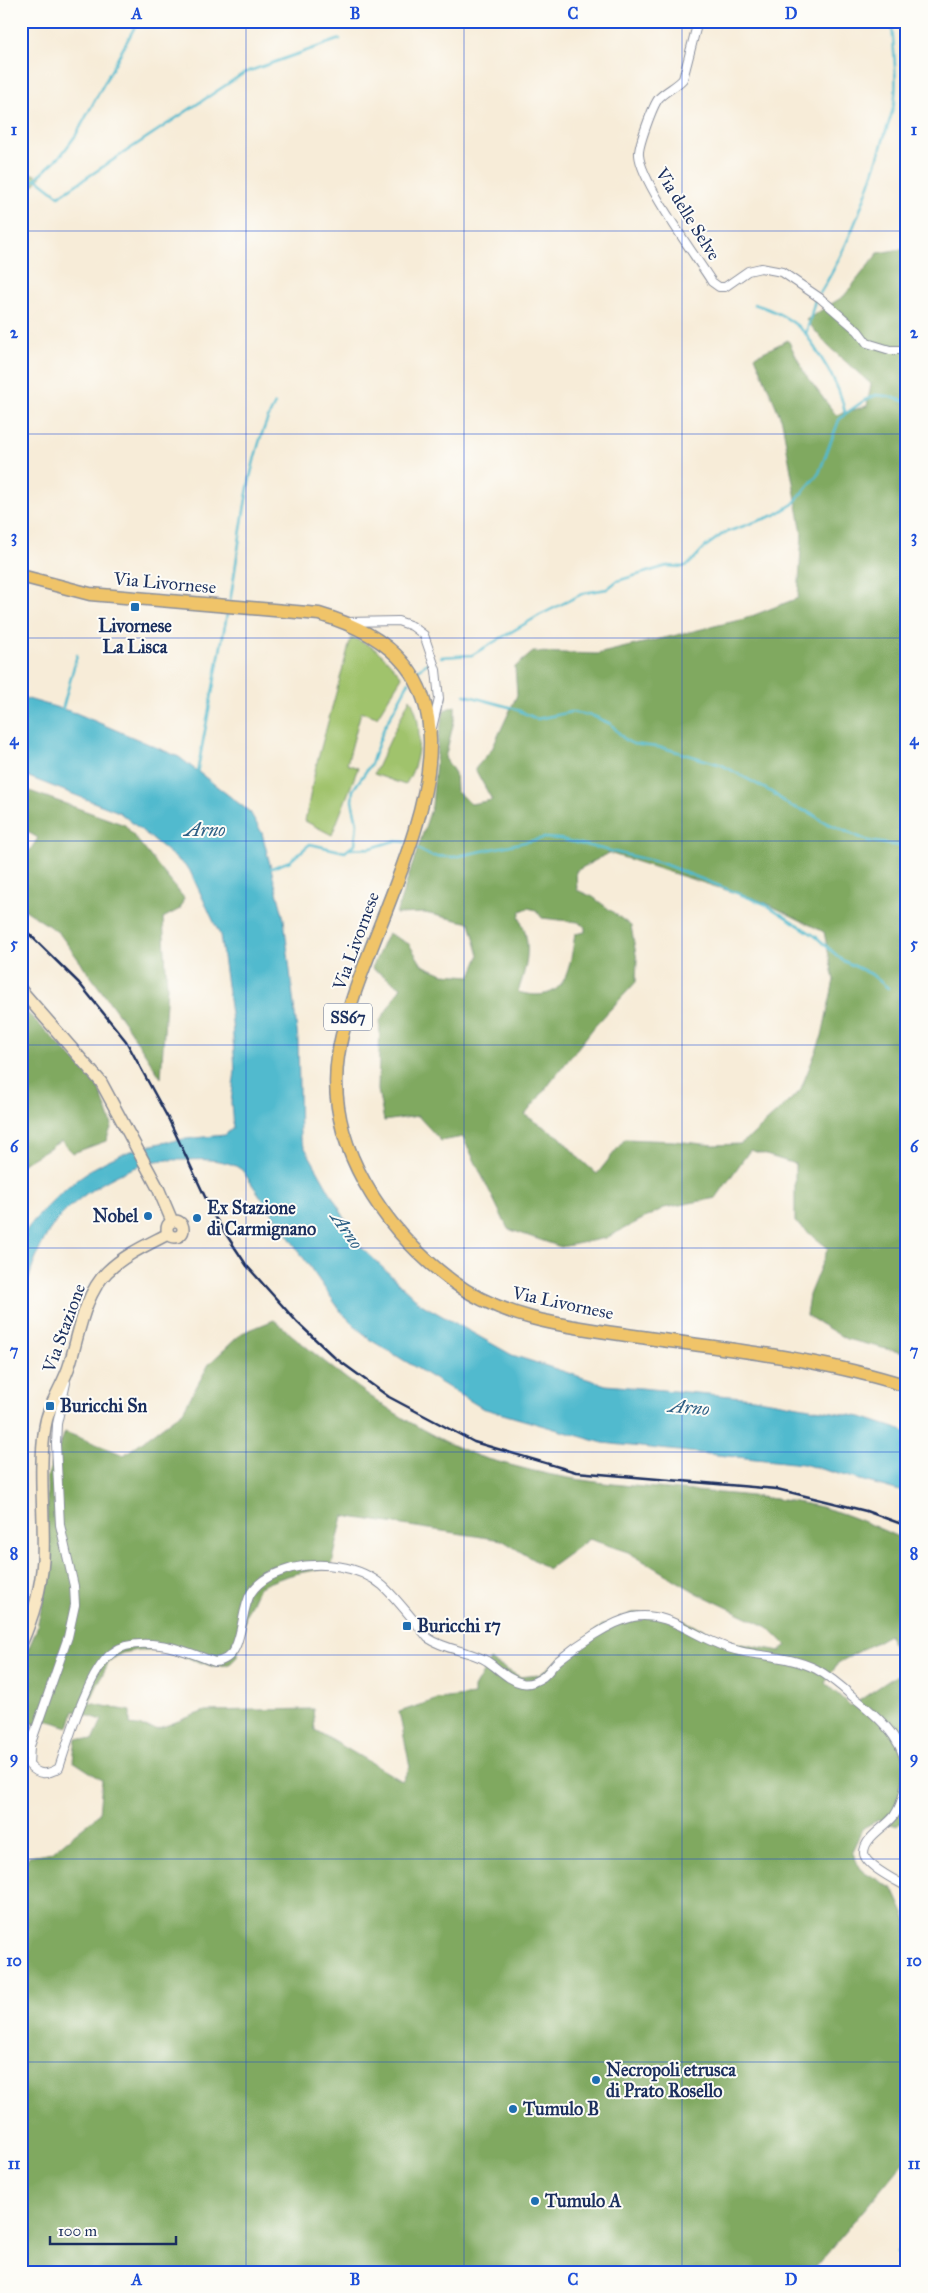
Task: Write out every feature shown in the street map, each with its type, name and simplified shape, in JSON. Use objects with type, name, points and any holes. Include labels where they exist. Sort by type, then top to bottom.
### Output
[{"type":"main road","name":"Via Livornese","points":[[21,576],[90,594],[318,614],[347,622],[372,635],[407,668],[420,690],[429,716],[430,734],[427,785],[420,813],[384,916],[360,976],[338,1057],[337,1088],[341,1123],[351,1159],[369,1191],[420,1254],[452,1282],[484,1301],[515,1314],[603,1331],[835,1366],[907,1386]]},
{"type":"street","name":"Via delle Selve","points":[[698,21],[683,79],[677,87],[659,98],[653,108],[638,153],[641,165],[656,194],[712,282],[719,287],[725,287],[748,271],[761,268],[782,272],[820,298],[858,331],[867,343],[890,350],[907,350]]},
{"type":"street","points":[[347,622],[398,621],[412,626],[424,635],[436,670],[439,698],[430,734]]},
{"type":"street","name":"Via Stazione","points":[[21,990],[101,1082],[158,1188],[172,1221],[167,1226],[168,1234],[122,1260],[106,1273],[94,1289],[68,1371],[45,1425],[42,1464],[43,1560],[37,1600],[21,1644]]},
{"type":"street","points":[[68,1371],[57,1424],[56,1444],[60,1525],[74,1586],[75,1605],[68,1637],[30,1746],[29,1765],[35,1771],[43,1774],[59,1768],[96,1672],[111,1654],[120,1648],[150,1644],[163,1645],[215,1662],[223,1661],[233,1652],[238,1642],[243,1610],[250,1594],[258,1583],[280,1571],[316,1563],[327,1564],[372,1578],[382,1586],[428,1638],[436,1643],[487,1661],[499,1671],[523,1684],[531,1683],[543,1677],[558,1660],[605,1629],[617,1622],[634,1617],[665,1619],[719,1645],[798,1661],[816,1669],[828,1676],[878,1716],[901,1746],[906,1772],[906,1785],[902,1801],[895,1816],[865,1846],[864,1854],[868,1862],[907,1887]]},
{"type":"green space","points":[[21,170],[41,177],[21,199]]},
{"type":"green space","points":[[907,248],[907,1354],[846,1339],[806,1315],[809,1295],[828,1248],[795,1222],[795,1164],[750,1150],[716,1198],[664,1208],[606,1238],[561,1247],[508,1229],[463,1137],[441,1141],[418,1116],[384,1121],[378,1090],[380,1021],[401,987],[372,968],[388,933],[409,944],[422,965],[443,974],[471,976],[479,956],[470,923],[425,913],[396,914],[432,806],[438,738],[444,710],[455,706],[455,717],[445,758],[455,773],[456,791],[471,804],[492,800],[475,769],[492,749],[517,695],[515,667],[533,652],[597,654],[744,619],[798,598],[802,533],[782,421],[755,356],[788,340],[805,374],[836,415],[867,406],[871,384],[828,346],[806,320],[844,296],[878,253]],"holes":[[[609,853],[764,902],[824,932],[834,980],[822,1036],[800,1091],[749,1138],[740,1144],[713,1145],[625,1139],[597,1174],[560,1137],[525,1115],[595,1026],[636,982],[637,960],[631,926],[593,897],[577,890],[576,871]],[[528,908],[536,910],[542,918],[578,922],[585,927],[585,932],[575,934],[563,982],[547,994],[534,995],[518,992],[527,955],[526,936],[519,917],[521,911]]]},
{"type":"green space","points":[[351,638],[374,648],[402,677],[377,717],[361,712],[347,764],[358,768],[332,835],[305,821],[316,766]]},
{"type":"green space","points":[[410,698],[417,719],[419,742],[414,765],[405,785],[374,774]]},
{"type":"green space","points":[[21,788],[125,825],[184,898],[180,909],[163,918],[167,987],[161,1078],[125,1023],[59,933],[21,907],[21,864],[38,838],[21,828]]},
{"type":"green space","points":[[21,1006],[97,1083],[112,1125],[106,1141],[73,1153],[61,1141],[21,1165]]},
{"type":"green space","points":[[274,1320],[370,1396],[422,1429],[478,1456],[550,1475],[587,1481],[734,1494],[807,1504],[845,1515],[907,1541],[907,1817],[897,1826],[878,1820],[863,1828],[852,1851],[860,1869],[893,1889],[907,1920],[907,2158],[812,2272],[21,2272],[21,1874],[29,1856],[52,1852],[99,1814],[102,1780],[73,1761],[76,1738],[93,1740],[102,1720],[74,1711],[69,1727],[46,1720],[41,1725],[21,1722],[21,1666],[36,1631],[47,1584],[47,1477],[65,1432],[124,1455],[183,1411],[209,1364],[242,1333]],"holes":[[[343,1516],[502,1540],[548,1569],[589,1539],[628,1552],[697,1593],[768,1627],[787,1646],[780,1651],[736,1643],[669,1615],[633,1613],[603,1625],[539,1675],[520,1677],[490,1660],[474,1688],[474,1695],[438,1699],[399,1712],[410,1767],[402,1781],[315,1730],[313,1709],[205,1711],[157,1729],[130,1725],[130,1711],[89,1703],[109,1661],[122,1653],[139,1650],[162,1650],[212,1666],[229,1665],[237,1657],[246,1615],[259,1587],[294,1574],[331,1569]],[[889,1635],[903,1671],[851,1706],[825,1683],[838,1663]]]},
{"type":"water","name":"Arno","points":[[21,697],[76,713],[179,757],[250,812],[262,833],[284,919],[298,1040],[300,1139],[361,1247],[421,1304],[512,1355],[606,1385],[753,1398],[861,1417],[907,1432],[907,1493],[803,1464],[603,1443],[482,1408],[369,1339],[342,1313],[242,1170],[236,1166],[215,1160],[165,1160],[152,1162],[123,1172],[82,1197],[58,1219],[39,1250],[25,1292],[21,1314],[21,1241],[25,1232],[36,1218],[67,1188],[87,1172],[107,1161],[128,1152],[150,1146],[173,1141],[225,1135],[233,1128],[231,1102],[235,1071],[232,1021],[220,935],[189,869],[119,812],[21,774]]},
{"type":"waterway","points":[[21,193],[62,154],[76,135],[138,21]]},
{"type":"waterway","points":[[820,293],[841,256],[858,216],[892,111],[896,78],[892,21]]},
{"type":"waterway","points":[[36,178],[59,196],[244,73],[340,39]]},
{"type":"waterway","points":[[815,300],[806,334],[835,382],[845,414]]},
{"type":"waterway","points":[[754,304],[782,316],[806,334]]},
{"type":"waterway","points":[[441,657],[472,655],[540,615],[584,593],[607,589],[617,581],[667,566],[683,567],[689,564],[705,547],[724,533],[775,515],[793,504],[819,473],[839,420],[845,414],[876,395],[907,402]]},
{"type":"waterway","points":[[230,601],[251,474],[257,448],[275,404]]},
{"type":"waterway","points":[[197,773],[228,609]]},
{"type":"waterway","points":[[62,711],[77,655]]},
{"type":"waterway","points":[[418,670],[430,661]]},
{"type":"waterway","points":[[269,869],[290,861],[310,844],[345,852],[355,844],[357,823],[352,801],[353,790],[371,764],[384,728],[409,682]]},
{"type":"waterway","points":[[465,695],[513,708],[537,719],[571,712],[593,716],[611,724],[625,740],[633,744],[664,748],[722,765],[773,793],[790,806],[811,813],[822,821],[868,841],[907,847]]},
{"type":"waterway","points":[[416,848],[431,856],[454,857],[544,838],[560,839],[661,863],[765,904],[815,936],[842,960],[871,974],[888,988]]},
{"type":"waterway","points":[[350,849],[371,848],[394,841],[405,842]]},
{"type":"waterway","points":[[897,2253],[907,2245]]},
{"type":"railway","points":[[21,926],[79,983],[126,1041],[169,1120],[214,1216],[247,1266],[297,1322],[334,1357],[389,1397],[474,1442],[576,1472],[777,1489],[866,1511],[907,1526]]},
{"type":"place","name":"Livornese La Lisca","points":[[135,607]]},
{"type":"place","name":"Nobel","points":[[148,1216]]},
{"type":"place","name":"Ex Stazione di Carmignano","points":[[197,1218]]},
{"type":"place","name":"Buricchi Sn","points":[[50,1406]]},
{"type":"place","name":"Buricchi 17","points":[[407,1626]]},
{"type":"place","name":"Necropoli etrusca di Prato Rosello","points":[[596,2080]]},
{"type":"place","name":"Tumulo B","points":[[513,2109]]},
{"type":"place","name":"Tumulo A","points":[[535,2201]]}]
